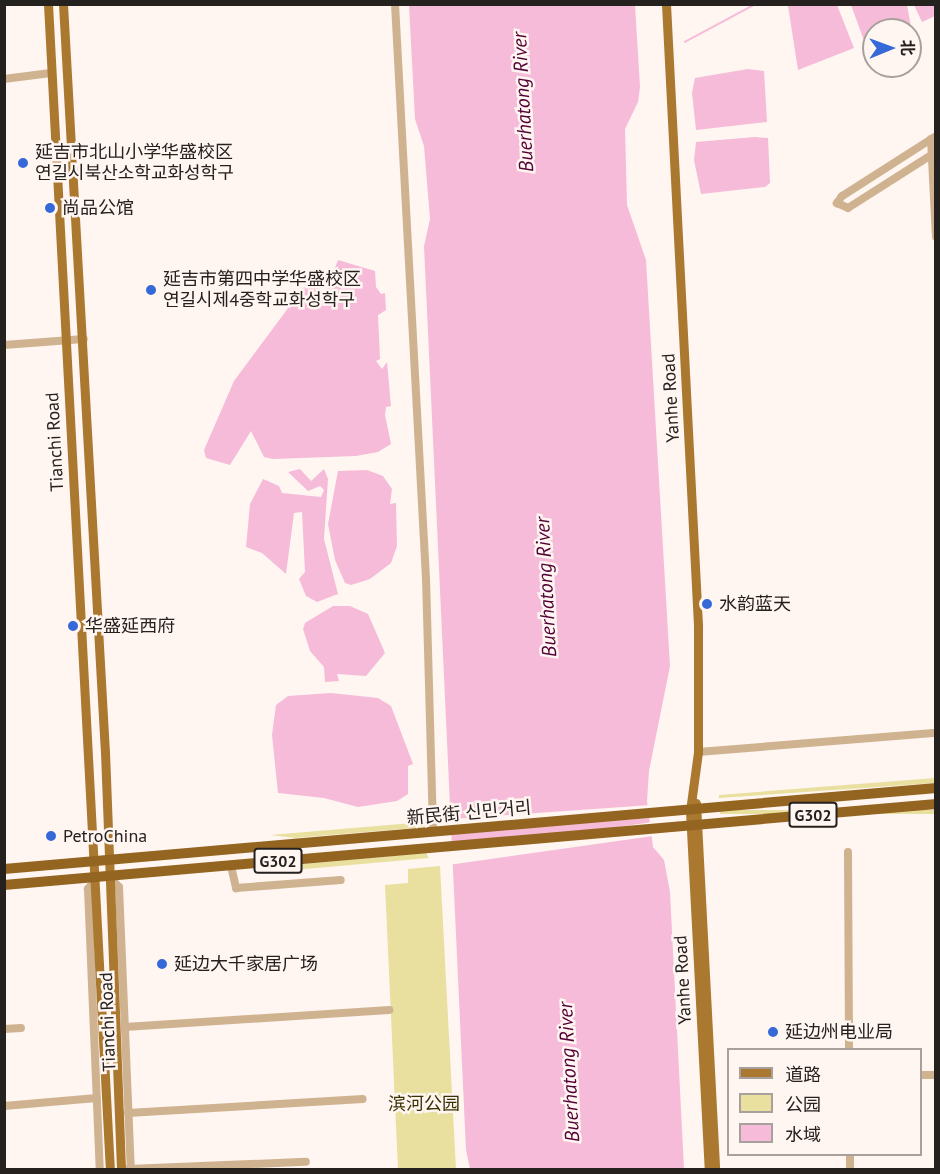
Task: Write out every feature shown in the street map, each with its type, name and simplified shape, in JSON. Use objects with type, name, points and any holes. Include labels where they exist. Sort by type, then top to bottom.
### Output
[{"type":"highway","name":"新民街 신민거리","points":[[4,869],[96,859],[694,811],[936,788]]},
{"type":"highway","name":"新民街 신민거리","points":[[4,885],[936,804]]},
{"type":"highway","points":[[430,847],[431,832]]},
{"type":"main road","name":"Tianchi Road","points":[[48,4],[96,859],[110,1170]]},
{"type":"main road","name":"Tianchi Road","points":[[63,4],[84,339],[123,1170]]},
{"type":"main road","name":"Yanhe Road","points":[[666,4],[697,614],[698,752],[694,789],[694,825],[709,1170]]},
{"type":"main road","name":"Yanhe Road","points":[[694,825],[715,1170]]},
{"type":"street","points":[[395,4],[426,578],[431,832]]},
{"type":"street","points":[[4,79],[51,74]]},
{"type":"street","points":[[934,153],[848,208],[839,206],[842,196],[933,138],[934,153],[936,237]]},
{"type":"street","points":[[4,345],[84,339]]},
{"type":"street","points":[[698,752],[936,734]]},
{"type":"street","points":[[848,852],[849,1048]]},
{"type":"street","points":[[231,866],[236,888],[341,880]]},
{"type":"street","name":"Tianchi Road","points":[[109,877],[119,887],[131,1169]]},
{"type":"street","name":"Tianchi Road","points":[[97,878],[88,889],[100,1170]]},
{"type":"street","points":[[125,1028],[388,1010]]},
{"type":"street","points":[[4,1029],[21,1028]]},
{"type":"street","points":[[4,1107],[97,1098]]},
{"type":"street","points":[[128,1113],[363,1099]]},
{"type":"street","points":[[123,1170],[306,1162]]},
{"type":"green space","points":[[935,778],[935,783],[719,798],[719,795]]},
{"type":"green space","points":[[720,810],[935,810],[935,814],[720,814]]},
{"type":"green space","points":[[425,822],[425,827],[295,838],[270,835]]},
{"type":"green space","points":[[426,853],[429,858],[272,872],[294,865]]},
{"type":"green space","name":"滨河公园","points":[[440,866],[456,1169],[398,1169],[385,885],[408,883],[408,869]]},
{"type":"water","points":[[791,4],[837,5],[854,48],[798,70],[788,6]]},
{"type":"water","name":"Buerhatong River","points":[[409,5],[635,5],[640,87],[638,102],[625,129],[627,205],[646,260],[670,666],[649,771],[647,801],[653,847],[664,860],[670,892],[684,1169],[470,1169],[466,1150],[424,246],[430,219],[424,146],[415,119]]},
{"type":"water","points":[[851,5],[907,5],[909,18],[862,18],[862,35]]},
{"type":"water","points":[[914,5],[935,5],[935,16],[922,22]]},
{"type":"water","points":[[748,69],[764,71],[767,122],[696,130],[692,93],[695,78]]},
{"type":"water","points":[[768,138],[770,183],[765,187],[701,194],[694,160],[696,142]]},
{"type":"water","points":[[338,260],[375,271],[376,287],[381,294],[385,293],[386,310],[378,315],[380,359],[376,361],[382,369],[387,362],[391,406],[386,407],[385,415],[391,444],[378,452],[356,456],[273,459],[264,457],[251,431],[230,465],[206,458],[204,450],[234,381],[303,288],[325,281],[319,290],[324,296]]},
{"type":"water","points":[[300,469],[311,481],[324,469],[328,479],[324,539],[338,594],[317,602],[306,596],[299,579],[305,572],[302,512],[294,513],[286,574],[262,553],[246,547],[250,504],[263,479],[279,486],[282,493],[321,497],[324,490],[320,486],[308,491],[288,472]]},
{"type":"water","points":[[367,470],[383,476],[392,489],[390,504],[396,503],[397,546],[391,563],[370,579],[351,585],[345,583],[335,560],[328,524],[338,471]]},
{"type":"water","points":[[333,606],[350,606],[368,614],[385,653],[366,676],[337,674],[339,681],[325,682],[324,667],[310,651],[303,629],[305,623]]},
{"type":"water","points":[[331,693],[378,698],[391,706],[413,764],[408,766],[408,794],[397,801],[358,807],[324,798],[278,793],[272,735],[276,705],[288,696]]},
{"type":"pier","points":[[651,805],[652,818],[448,832],[447,819]]},
{"type":"pier","points":[[653,822],[655,836],[452,864],[450,851]]},
{"type":"waterway","points":[[685,42],[756,4]]},
{"type":"place","name":"延吉市北山小学华盛校区 연길시북산소학교화성학구","points":[[23,163]]},
{"type":"place","name":"尚品公馆","points":[[50,208]]},
{"type":"place","name":"延吉市第四中学华盛校区 연길시제4중학교화성학구","points":[[151,290]]},
{"type":"place","name":"水韵蓝天","points":[[707,604]]},
{"type":"place","name":"华盛延西府","points":[[73,626]]},
{"type":"place","name":"PetroChina","points":[[51,836]]},
{"type":"place","name":"延边大千家居广场","points":[[162,964]]},
{"type":"place","name":"延边州电业局","points":[[773,1032]]}]
